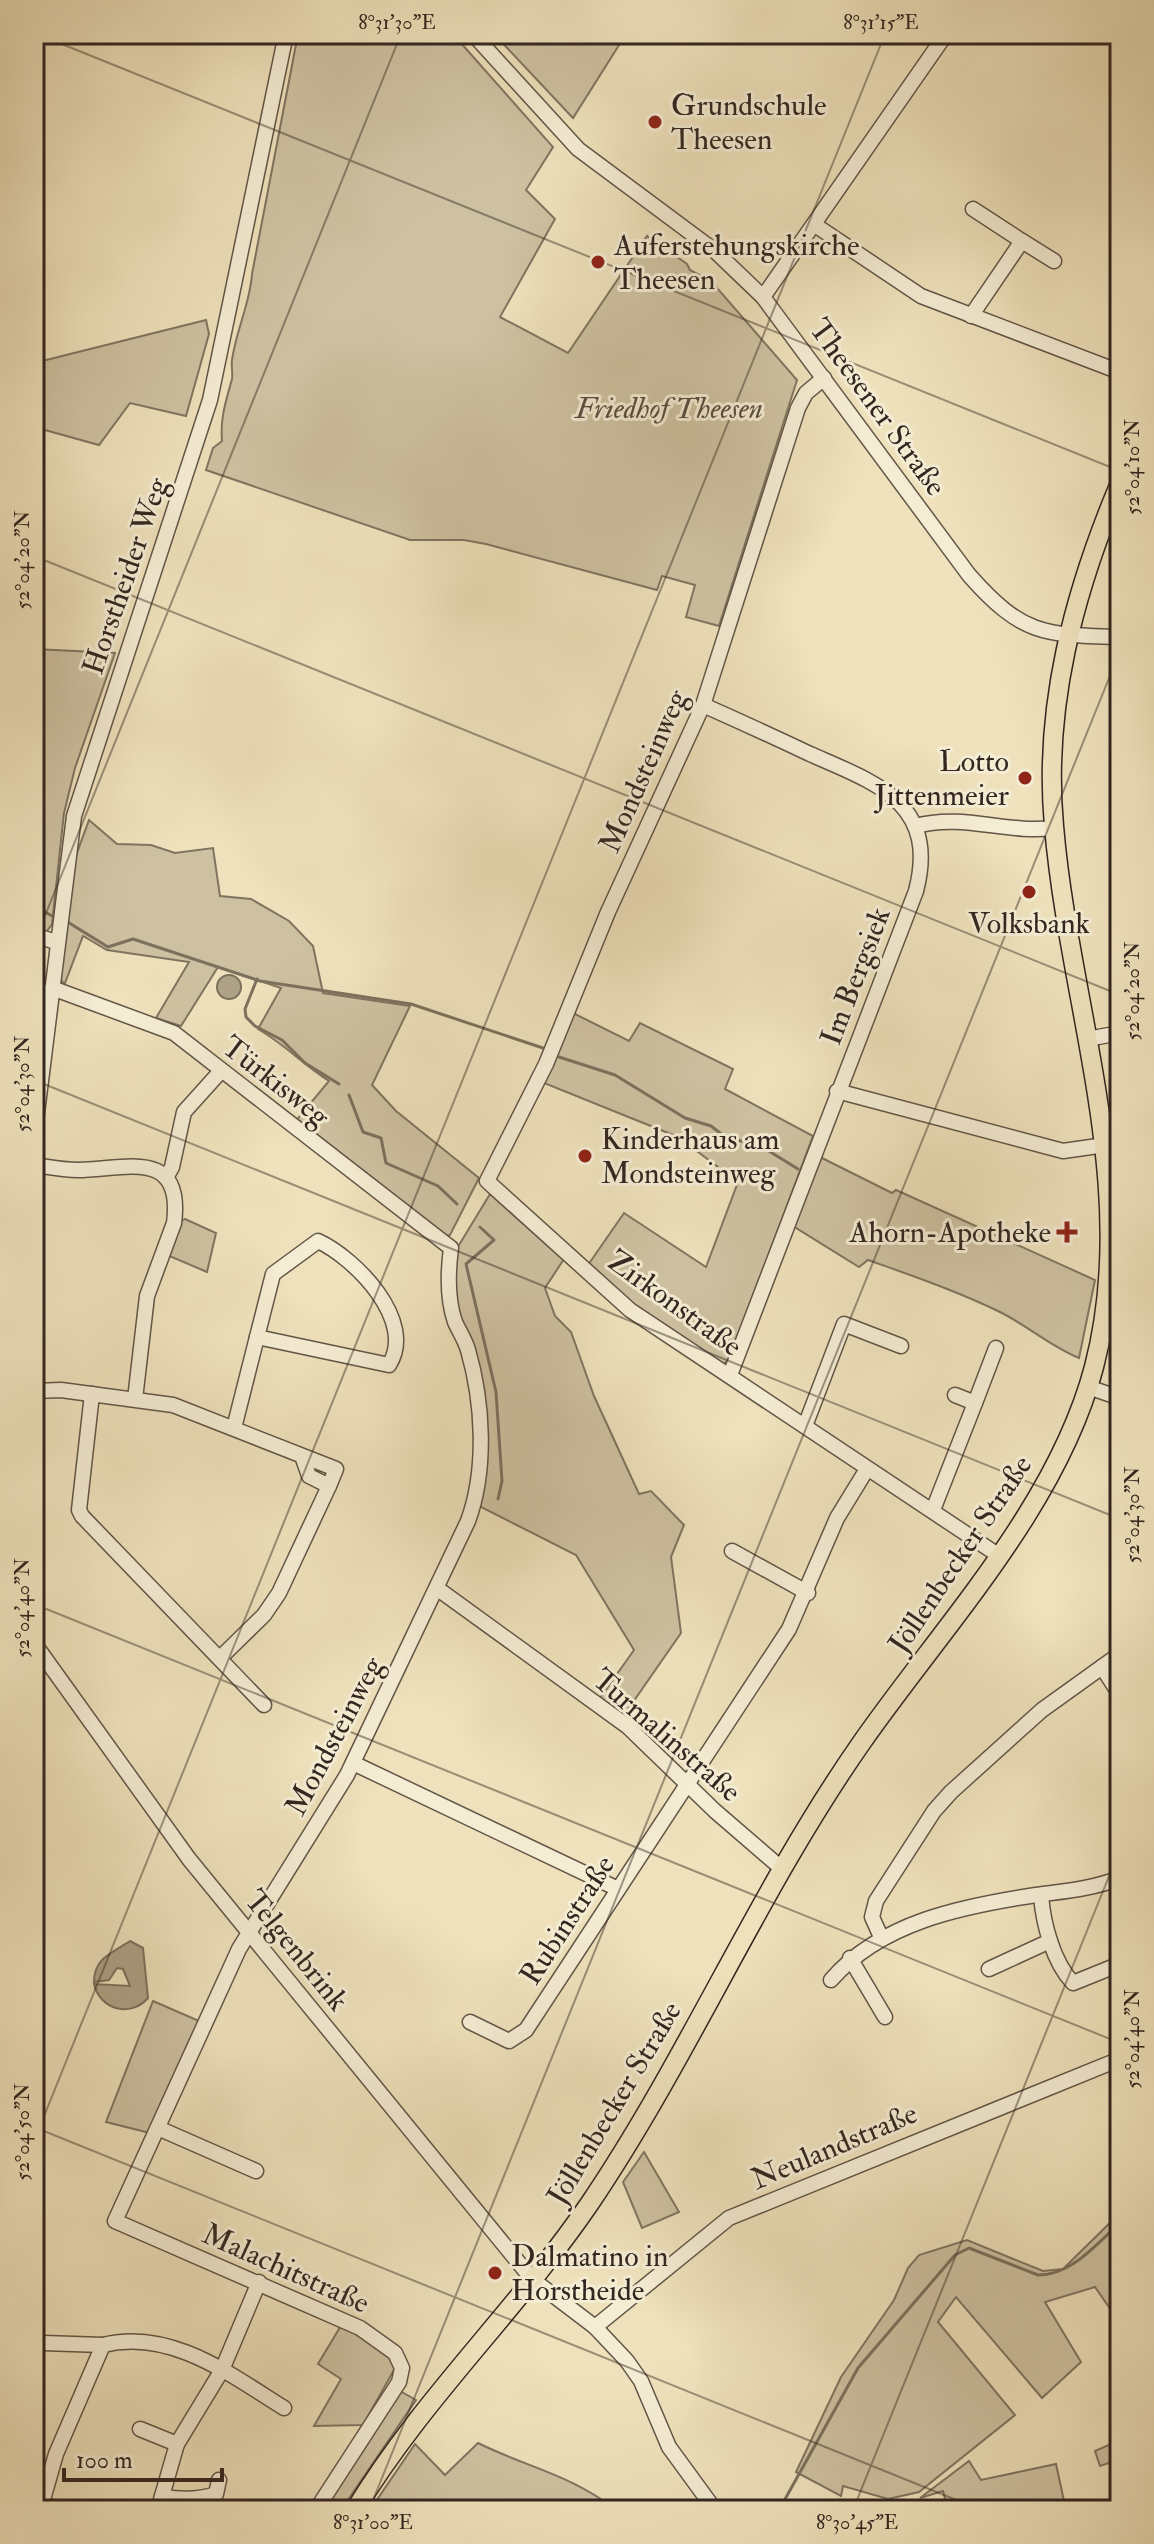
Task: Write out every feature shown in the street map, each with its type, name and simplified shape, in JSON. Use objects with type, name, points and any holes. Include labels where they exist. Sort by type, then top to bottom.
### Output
[{"type":"main road","name":"Jöllenbecker Straße","points":[[355,2510],[404,2435],[532,2279],[588,2205],[644,2115],[781,1868],[862,1742],[998,1555],[1065,1446],[1088,1387],[1099,1346],[1107,1275],[1109,1203],[1105,1145],[1054,828],[1053,742],[1068,637],[1087,570],[1120,483]]},
{"type":"street","name":"Horstheider Weg","points":[[34,1137],[74,816],[210,400],[286,34]]},
{"type":"street","name":"Theesener Straße","points":[[473,34],[578,149],[715,251],[763,297],[979,587],[1015,618],[1044,631],[1068,637],[1120,637]]},
{"type":"street","points":[[763,297],[946,34]]},
{"type":"street","points":[[973,209],[1054,261]]},
{"type":"street","points":[[815,225],[921,296],[1120,372]]},
{"type":"street","points":[[971,316],[1022,241]]},
{"type":"street","name":"Mondsteinweg","points":[[487,1181],[546,1064],[608,912],[703,705],[798,408],[806,393],[824,378]]},
{"type":"street","points":[[703,705],[880,786],[902,804],[916,826],[956,820],[1030,829],[1054,828]]},
{"type":"street","name":"Im Bergsiek","points":[[730,1375],[916,891],[922,860],[916,826]]},
{"type":"street","points":[[34,935],[56,942]]},
{"type":"street","name":"Türkisweg","points":[[52,988],[158,1025],[184,1040],[220,1072],[451,1248]]},
{"type":"street","points":[[1087,1039],[1120,1033]]},
{"type":"street","points":[[166,1178],[172,1167],[184,1112],[220,1072]]},
{"type":"street","points":[[837,1091],[1063,1151],[1105,1145]]},
{"type":"street","points":[[34,1165],[82,1170],[132,1164],[152,1169],[166,1178],[174,1204],[174,1223],[147,1296],[135,1399]]},
{"type":"street","name":"Zirkonstraße","points":[[487,1181],[630,1310],[998,1555]]},
{"type":"street","points":[[234,1428],[257,1337],[273,1274],[318,1241],[381,1293],[391,1312],[392,1361],[385,1366],[257,1337]]},
{"type":"street","name":"Mondsteinweg","points":[[115,2221],[249,1933],[353,1763],[438,1589],[475,1502],[480,1449],[476,1386],[468,1349],[451,1303],[451,1248]]},
{"type":"street","points":[[805,1426],[844,1324],[901,1346]]},
{"type":"street","points":[[933,1510],[996,1348]]},
{"type":"street","points":[[1088,1387],[1120,1398]]},
{"type":"street","points":[[34,1391],[92,1394],[183,1408],[302,1456],[309,1476],[329,1486],[279,1593],[264,1615],[220,1658]]},
{"type":"street","points":[[92,1394],[79,1510],[82,1516],[264,1705]]},
{"type":"street","points":[[955,1395],[975,1403]]},
{"type":"street","name":"Rubinstraße","points":[[470,2022],[499,2039],[509,2041],[522,2036],[751,1691],[808,1593],[837,1518],[867,1469]]},
{"type":"street","points":[[732,1551],[808,1593]]},
{"type":"street","name":"Turmalinstraße","points":[[438,1589],[605,1709],[781,1868]]},
{"type":"street","name":"Telgenbrink","points":[[34,1643],[189,1859],[532,2279],[613,2343],[641,2381],[669,2447],[715,2510]]},
{"type":"street","points":[[881,1937],[872,1917],[876,1901],[942,1801],[1042,1710],[1120,1654]]},
{"type":"street","points":[[1102,1667],[1120,1695]]},
{"type":"street","points":[[353,1763],[618,1889]]},
{"type":"street","points":[[831,1980],[850,1958],[881,1937],[982,1905],[1069,1892],[1120,1878]]},
{"type":"street","points":[[1041,1895],[1050,1941],[1065,1975],[1073,1983],[1120,1964]]},
{"type":"street","points":[[989,1969],[1050,1941]]},
{"type":"street","points":[[850,1958],[885,2017]]},
{"type":"street","name":"Neulandstraße","points":[[595,2327],[729,2218],[1120,2059]]},
{"type":"street","points":[[158,2128],[256,2171]]},
{"type":"street","name":"Malachitstraße","points":[[115,2221],[360,2328],[395,2353],[401,2364],[399,2382],[316,2510]]},
{"type":"street","points":[[219,2480],[218,2490],[212,2496],[160,2503],[177,2444],[222,2370],[259,2282]]},
{"type":"street","points":[[43,2343],[103,2345],[148,2341],[222,2370],[284,2408]]},
{"type":"street","points":[[59,2510],[38,2502],[103,2345]]},
{"type":"street","points":[[140,2429],[177,2444]]},
{"type":"green space","name":"Friedhof Theesen","points":[[298,34],[453,34],[553,147],[526,190],[555,219],[500,317],[568,353],[647,236],[687,264],[690,270],[711,281],[797,380],[719,626],[686,617],[695,585],[662,576],[657,590],[486,544],[464,540],[410,540],[206,470],[213,448],[222,441],[234,349],[249,296]]},
{"type":"green space","points":[[494,34],[626,34],[573,118]]},
{"type":"green space","points":[[206,320],[209,334],[186,416],[130,403],[99,445],[34,427],[34,363]]},
{"type":"green space","points":[[34,649],[115,653],[75,768],[64,813],[52,924],[45,934],[34,930]]},
{"type":"green space","points":[[89,820],[117,844],[151,845],[175,853],[213,848],[220,896],[251,899],[289,921],[313,946],[323,993],[410,1006],[372,1085],[396,1111],[479,1178],[450,1235],[443,1237],[294,1123],[329,1081],[258,1029],[281,988],[218,967],[181,1026],[156,1018],[189,962],[107,950],[83,936],[65,983],[58,979],[69,875]]},
{"type":"green space","points":[[573,1013],[629,1041],[640,1023],[733,1069],[725,1089],[813,1136],[729,1361],[722,1364],[627,1301],[588,1265],[624,1213],[706,1267],[738,1182],[678,1137],[544,1083]]},
{"type":"green space","points":[[820,1157],[892,1193],[896,1190],[1095,1280],[1079,1358],[968,1297],[868,1260],[859,1267],[793,1226]]},
{"type":"green space","points":[[490,1194],[564,1259],[545,1288],[555,1316],[571,1332],[594,1396],[639,1494],[651,1491],[684,1525],[671,1557],[681,1633],[624,1715],[600,1698],[634,1650],[576,1555],[479,1506],[485,1436],[454,1303],[456,1250]]},
{"type":"green space","points":[[185,1219],[216,1233],[207,1272],[167,1255],[180,1221]]},
{"type":"green space","points":[[153,2001],[199,2021],[150,2133],[106,2122]]},
{"type":"green space","points":[[644,2152],[679,2212],[642,2228],[623,2182]]},
{"type":"green space","points":[[1120,2213],[1120,2323],[1095,2287],[1045,2302],[1081,2362],[1042,2398],[956,2297],[938,2322],[1015,2415],[919,2492],[888,2499],[843,2486],[841,2496],[796,2472],[841,2377],[894,2300],[908,2268],[919,2255],[967,2240],[1043,2271],[1063,2269]]},
{"type":"green space","points":[[342,2324],[387,2353],[395,2368],[363,2425],[314,2426],[341,2379],[318,2364]]},
{"type":"green space","points":[[400,2391],[416,2400],[341,2510],[320,2510]]},
{"type":"green space","points":[[1120,2440],[1120,2459],[1100,2466],[1095,2451]]},
{"type":"green space","points":[[478,2443],[583,2488],[616,2510],[370,2510],[415,2444],[445,2475]]},
{"type":"green space","points":[[969,2461],[981,2480],[1056,2464],[1066,2510],[948,2510],[943,2491],[920,2498]]},
{"type":"shaded area","points":[[229,975],[237,979],[241,987],[237,995],[229,999],[221,995],[217,987],[221,979]]},
{"type":"shaded area","points":[[130,1941],[143,1948],[148,1998],[133,2008],[117,2008],[103,2000],[94,1984],[130,1986],[123,1969],[117,1968],[109,1980],[94,1982],[95,1974],[105,1957]]},
{"type":"waterway","points":[[34,906],[54,917]]},
{"type":"waterway","points":[[66,921],[108,947],[133,939],[260,981],[411,1004],[543,1048]]},
{"type":"waterway","points":[[257,979],[245,1009],[246,1017],[255,1026],[282,1040],[305,1063],[339,1084]]},
{"type":"waterway","points":[[559,1057],[615,1075],[685,1118],[711,1126],[728,1139],[756,1143],[798,1169]]},
{"type":"waterway","points":[[349,1095],[363,1132],[381,1138],[386,1163],[438,1186],[457,1204]]},
{"type":"waterway","points":[[480,1227],[494,1240],[466,1264],[496,1392],[502,1481],[498,1499]]},
{"type":"waterway","points":[[779,2510],[858,2368],[955,2255],[969,2248],[1038,2275],[1050,2274],[1083,2257],[1120,2223]]},
{"type":"place","name":"Grundschule Theesen","points":[[655,122]]},
{"type":"place","name":"Auferstehungskirche Theesen","points":[[598,262]]},
{"type":"place","name":"Lotto Jittenmeier","points":[[1025,778]]},
{"type":"place","name":"Volksbank","points":[[1029,892]]},
{"type":"place","name":"Kinderhaus am Mondsteinweg","points":[[585,1156]]},
{"type":"place","name":"Ahorn-Apotheke","points":[[1067,1232]]},
{"type":"place","name":"Dalmatino in Horstheide","points":[[495,2273]]}]
